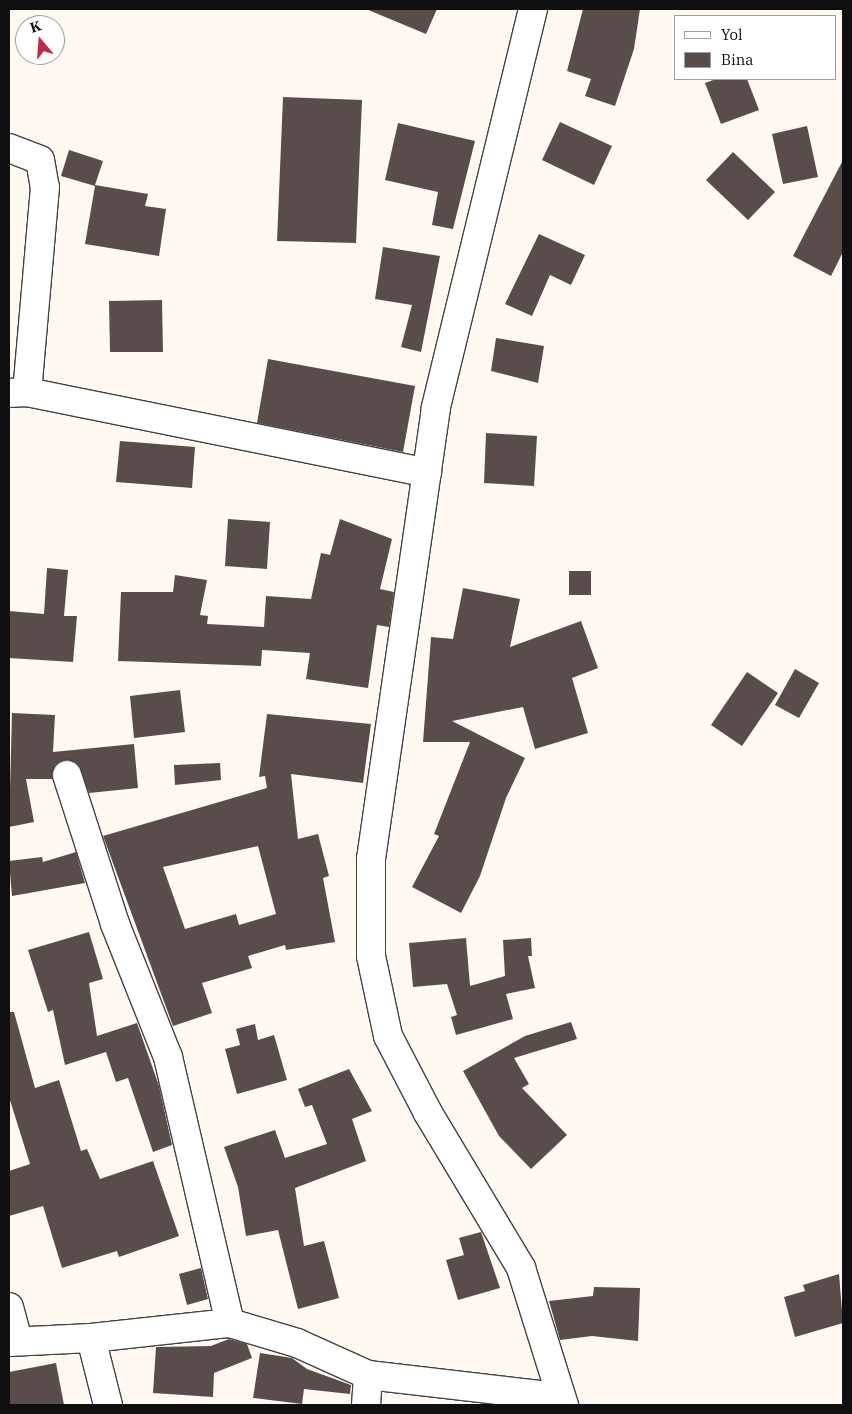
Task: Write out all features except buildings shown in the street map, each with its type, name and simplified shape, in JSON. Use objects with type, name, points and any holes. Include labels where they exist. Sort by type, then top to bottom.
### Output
[{"type":"street","points":[[9,1307],[13,1342],[91,1338],[230,1322],[297,1343],[368,1375],[561,1401],[521,1268],[428,1113],[388,1036],[371,956],[371,859],[436,408],[533,9]]},
{"type":"street","points":[[9,148],[40,160],[45,187],[18,393],[427,474]]},
{"type":"street","points":[[68,775],[115,924],[168,1057],[230,1322]]},
{"type":"street","points":[[91,1338],[108,1405]]},
{"type":"street","points":[[366,1405],[368,1375]]}]
